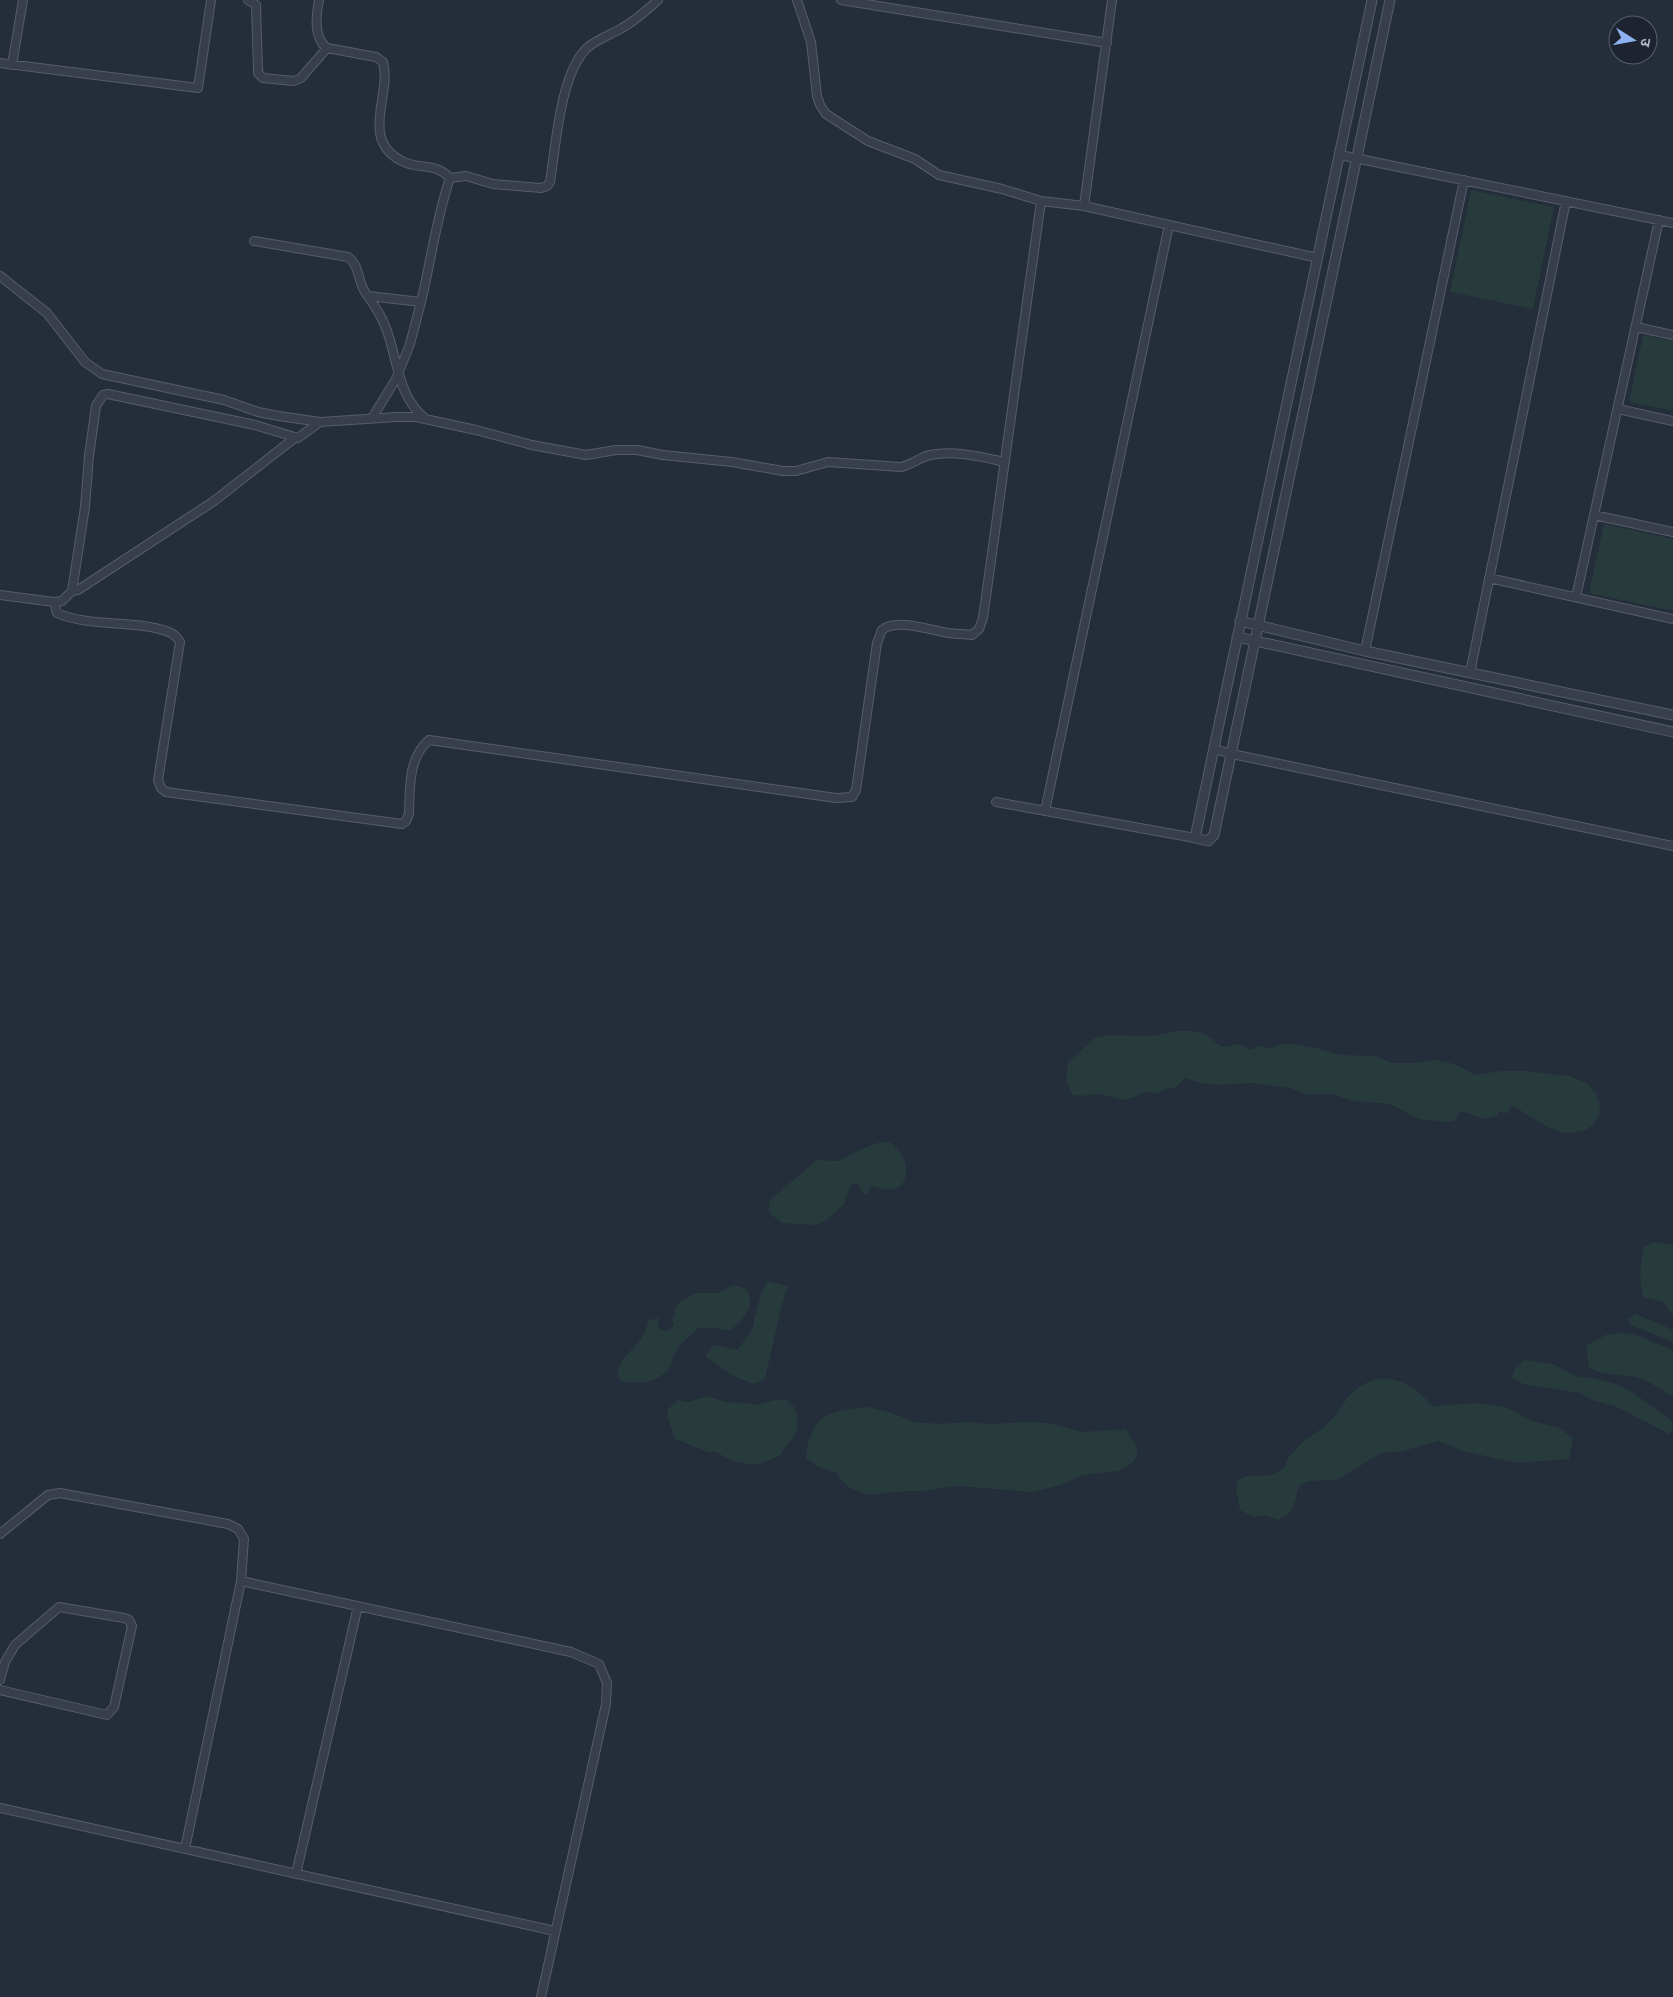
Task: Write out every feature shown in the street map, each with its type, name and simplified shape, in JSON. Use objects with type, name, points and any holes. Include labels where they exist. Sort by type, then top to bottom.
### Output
[{"type":"street","points":[[12,65],[23,0]]},
{"type":"street","points":[[0,63],[198,88],[211,0]]},
{"type":"street","points":[[248,0],[256,5],[258,73],[263,78],[294,81],[300,78],[327,48]]},
{"type":"street","points":[[319,0],[316,14],[318,37],[322,45],[327,48],[376,57],[381,60],[385,68],[379,122],[384,143],[391,153],[400,160],[444,171],[450,178]]},
{"type":"street","points":[[450,178],[461,176],[492,184],[540,188],[547,186],[550,182],[563,102],[568,82],[579,56],[590,46],[636,18],[658,0]]},
{"type":"street","points":[[797,0],[810,42],[817,96],[820,105],[826,114],[868,141],[915,159],[939,175],[1002,189],[1041,201],[1084,206],[1318,258]]},
{"type":"street","points":[[840,0],[1107,43]]},
{"type":"street","points":[[1084,206],[1112,0]]},
{"type":"street","points":[[1195,838],[1372,0]]},
{"type":"street","points":[[996,802],[1208,841],[1214,834],[1390,0]]},
{"type":"street","points":[[1340,155],[1673,222]]},
{"type":"street","points":[[372,418],[399,373],[410,344],[427,278],[437,219],[450,178]]},
{"type":"street","points":[[1365,651],[1464,180]]},
{"type":"street","points":[[54,602],[57,613],[71,618],[140,626],[170,632],[180,642],[158,780],[161,788],[166,792],[402,824],[406,821],[409,814],[412,768],[416,754],[429,740],[845,798],[852,797],[856,790],[876,643],[882,630],[891,625],[904,625],[950,633],[972,634],[979,629],[984,612],[1041,201]]},
{"type":"street","points":[[1470,673],[1566,201]]},
{"type":"street","points":[[1576,598],[1659,220]]},
{"type":"street","points":[[1045,811],[1169,225]]},
{"type":"street","points":[[254,242],[348,257],[355,264],[361,287],[380,315],[389,334],[399,373],[412,406],[426,419]]},
{"type":"street","points":[[0,276],[48,313],[84,362],[102,374],[224,400],[265,413],[320,422],[397,416],[426,419],[558,452],[586,455],[616,450],[637,450],[663,455],[732,462],[783,471],[796,470],[828,462],[901,467],[911,465],[930,455],[950,454],[978,456],[1004,462]]},
{"type":"street","points":[[368,296],[421,302]]},
{"type":"street","points":[[1636,327],[1673,334]]},
{"type":"street","points":[[72,591],[85,507],[89,456],[96,406],[103,395],[108,394],[255,425],[296,437]]},
{"type":"street","points":[[1618,409],[1673,421]]},
{"type":"street","points":[[0,595],[54,602],[62,601],[72,591],[78,590],[214,500],[296,437],[320,422]]},
{"type":"street","points":[[1594,515],[1673,532]]},
{"type":"street","points":[[1489,578],[1673,619]]},
{"type":"street","points":[[1240,621],[1365,651],[1673,715]]},
{"type":"street","points":[[1237,637],[1673,732]]},
{"type":"street","points":[[1214,749],[1673,846]]},
{"type":"street","points":[[0,1534],[48,1495],[60,1493],[228,1524],[238,1529],[244,1539],[241,1581],[185,1849]]},
{"type":"street","points":[[241,1581],[571,1652],[599,1664],[607,1683],[606,1704],[541,1997]]},
{"type":"street","points":[[296,1874],[358,1606]]},
{"type":"street","points":[[0,1680],[5,1662],[15,1645],[59,1607],[124,1618],[129,1620],[132,1626],[114,1707],[107,1715],[0,1690]]},
{"type":"street","points":[[0,1808],[555,1931]]},
{"type":"shaded area","points":[[1471,190],[1554,207],[1533,309],[1450,292]]},
{"type":"shaded area","points":[[1643,335],[1673,341],[1673,411],[1629,402]]},
{"type":"shaded area","points":[[1604,524],[1673,539],[1673,611],[1589,593]]},
{"type":"shaded area","points":[[1178,1031],[1203,1033],[1222,1047],[1239,1044],[1251,1050],[1259,1045],[1269,1049],[1282,1044],[1292,1044],[1341,1055],[1375,1056],[1392,1063],[1416,1063],[1436,1060],[1455,1064],[1476,1075],[1500,1071],[1527,1071],[1570,1076],[1588,1084],[1596,1093],[1600,1104],[1599,1116],[1594,1124],[1586,1130],[1563,1133],[1547,1127],[1513,1106],[1510,1107],[1509,1113],[1499,1112],[1497,1116],[1492,1118],[1479,1117],[1461,1111],[1454,1121],[1445,1122],[1419,1119],[1390,1104],[1352,1101],[1333,1094],[1307,1095],[1291,1088],[1251,1083],[1216,1085],[1185,1078],[1175,1088],[1168,1088],[1157,1094],[1146,1092],[1124,1100],[1098,1094],[1073,1095],[1069,1089],[1066,1079],[1068,1062],[1095,1038],[1109,1035],[1153,1036]]},
{"type":"shaded area","points":[[889,1142],[904,1159],[906,1168],[906,1177],[902,1184],[895,1189],[886,1190],[874,1186],[864,1195],[858,1184],[851,1185],[844,1204],[828,1219],[816,1225],[781,1223],[769,1212],[769,1201],[817,1160],[838,1161],[856,1151],[877,1143]]},
{"type":"shaded area","points":[[1653,1242],[1673,1245],[1673,1316],[1663,1302],[1643,1297],[1641,1265],[1643,1252],[1644,1247]]},
{"type":"shaded area","points":[[767,1281],[788,1286],[781,1308],[765,1379],[754,1384],[733,1376],[705,1356],[714,1345],[737,1350],[752,1330],[761,1293]]},
{"type":"shaded area","points":[[734,1285],[746,1289],[750,1301],[744,1317],[730,1331],[715,1328],[698,1328],[678,1348],[671,1365],[662,1376],[649,1381],[635,1383],[621,1381],[617,1372],[619,1366],[643,1336],[651,1318],[652,1320],[659,1318],[658,1327],[665,1332],[674,1324],[672,1319],[676,1314],[674,1309],[680,1302],[695,1293],[718,1293]]},
{"type":"shaded area","points":[[1636,1314],[1673,1330],[1673,1342],[1631,1325],[1627,1319]]},
{"type":"shaded area","points":[[1623,1333],[1636,1335],[1673,1350],[1673,1397],[1649,1382],[1636,1377],[1602,1373],[1589,1368],[1586,1346],[1605,1335]]},
{"type":"shaded area","points":[[1524,1360],[1553,1364],[1578,1377],[1592,1378],[1616,1384],[1632,1392],[1672,1421],[1673,1431],[1669,1434],[1617,1407],[1592,1400],[1580,1393],[1523,1384],[1512,1378],[1515,1368]]},
{"type":"shaded area","points":[[1379,1378],[1397,1381],[1409,1386],[1433,1406],[1476,1403],[1506,1407],[1531,1421],[1560,1428],[1573,1439],[1569,1459],[1518,1463],[1462,1451],[1439,1441],[1399,1452],[1383,1452],[1337,1480],[1309,1481],[1299,1486],[1291,1510],[1278,1520],[1265,1515],[1253,1517],[1240,1510],[1236,1490],[1238,1480],[1250,1475],[1270,1475],[1281,1470],[1294,1451],[1329,1422],[1354,1391],[1360,1386]]},
{"type":"shaded area","points":[[707,1396],[726,1402],[755,1405],[775,1400],[787,1400],[794,1407],[797,1415],[797,1432],[779,1456],[752,1465],[732,1461],[716,1452],[708,1452],[675,1439],[667,1416],[668,1409],[678,1400],[688,1402]]},
{"type":"shaded area","points":[[869,1407],[915,1422],[940,1424],[965,1422],[991,1424],[1049,1423],[1082,1432],[1126,1429],[1136,1445],[1138,1456],[1132,1463],[1119,1471],[1083,1475],[1058,1486],[1033,1492],[956,1486],[923,1491],[867,1495],[848,1487],[835,1472],[818,1467],[806,1458],[812,1432],[817,1423],[824,1417],[843,1410]]}]
